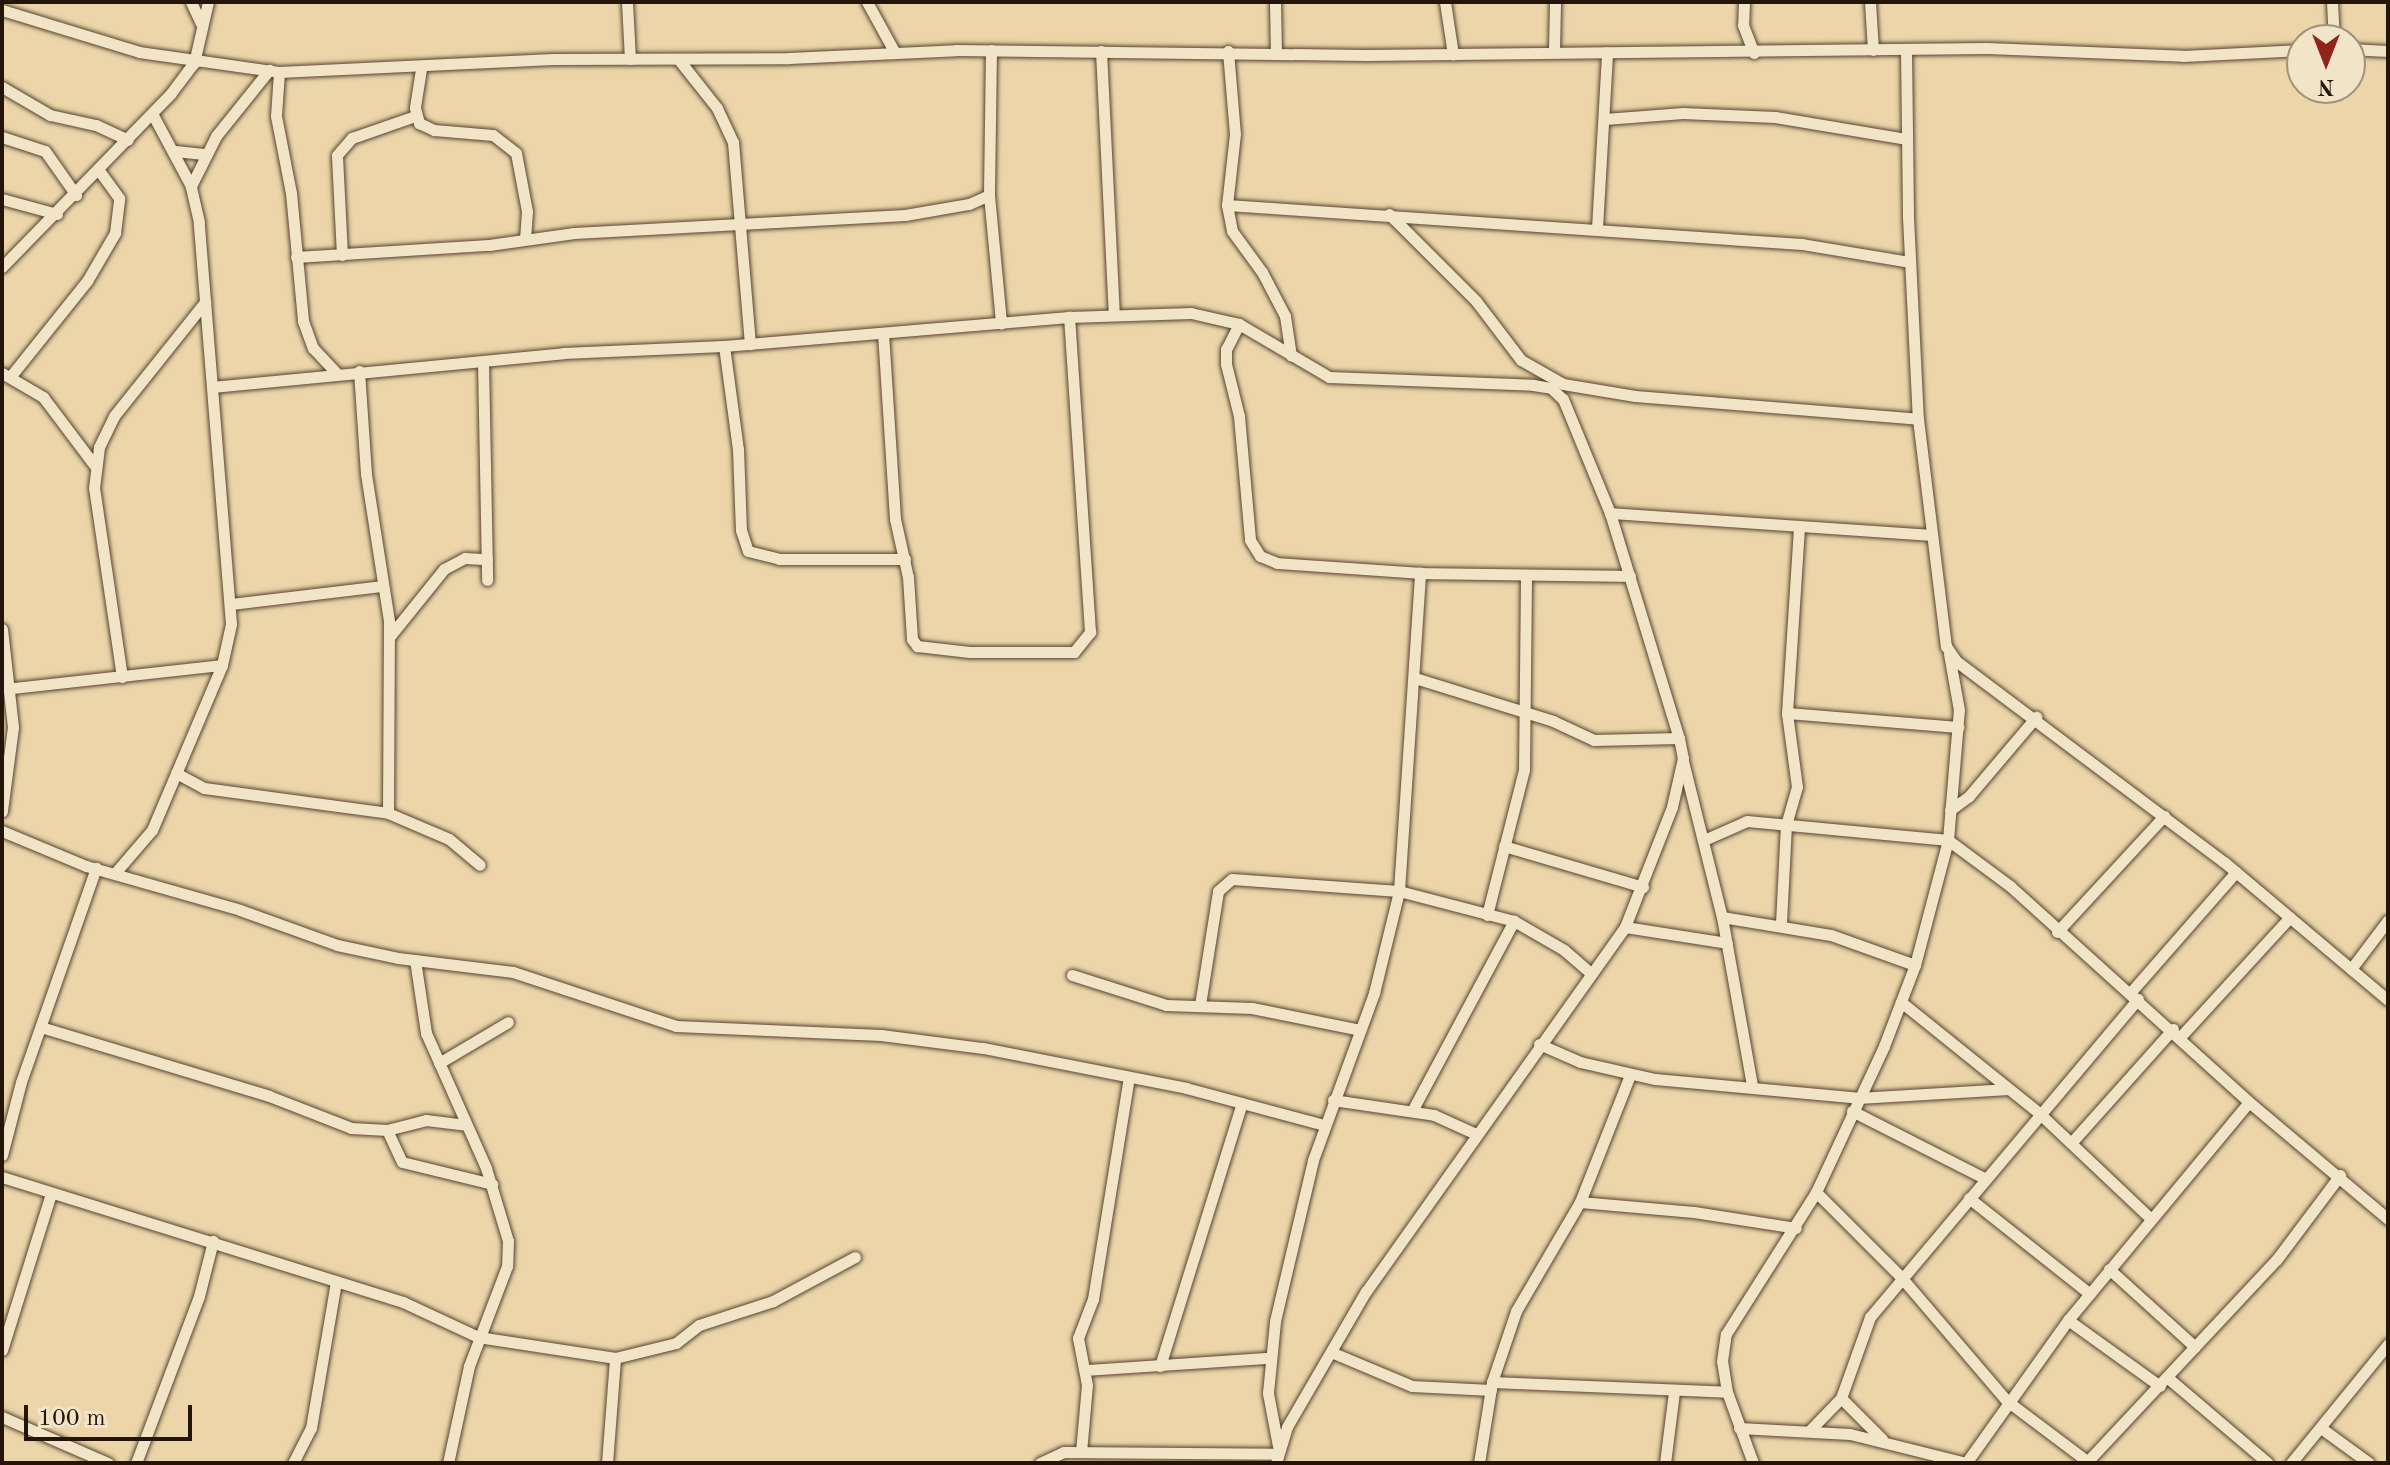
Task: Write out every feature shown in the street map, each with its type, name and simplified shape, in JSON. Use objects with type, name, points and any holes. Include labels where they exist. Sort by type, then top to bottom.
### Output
[{"type":"street","points":[[191,2],[201,23]]},
{"type":"street","points":[[2,267],[153,115],[194,63],[208,2]]},
{"type":"street","points":[[627,2],[630,59]]},
{"type":"street","points":[[867,2],[895,53]]},
{"type":"street","points":[[1275,2],[1276,52]]},
{"type":"street","points":[[1445,2],[1453,54]]},
{"type":"street","points":[[1554,51],[1555,2]]},
{"type":"street","points":[[1744,2],[1743,25],[1754,53]]},
{"type":"street","points":[[1870,2],[1873,50]]},
{"type":"street","points":[[2332,2],[2333,24]]},
{"type":"street","points":[[2,10],[102,42],[194,63],[274,71],[421,69],[553,59],[679,60],[991,50],[1453,54],[1906,50],[2183,56],[2286,51]]},
{"type":"street","points":[[991,50],[989,195],[1001,323]]},
{"type":"street","points":[[1753,1463],[1727,1392],[1722,1361],[1726,1334],[1744,1299],[1796,1228],[1816,1192],[1915,965],[1948,840],[1958,727],[1956,681],[1946,646],[1918,419],[1909,262],[1906,50]]},
{"type":"street","points":[[2366,50],[2388,51]]},
{"type":"street","points":[[1101,51],[1114,314]]},
{"type":"street","points":[[1228,51],[1235,134],[1227,205],[1232,231],[1281,307],[1291,356]]},
{"type":"street","points":[[1597,228],[1607,52]]},
{"type":"street","points":[[679,60],[726,124],[743,225],[750,344]]},
{"type":"street","points":[[415,116],[421,69]]},
{"type":"street","points":[[191,186],[206,154],[274,71]]},
{"type":"street","points":[[274,71],[276,116],[291,193],[307,336],[336,373]]},
{"type":"street","points":[[2,87],[50,115],[96,125],[128,140]]},
{"type":"street","points":[[1605,119],[1683,113],[1775,117],[1907,139]]},
{"type":"street","points":[[115,873],[148,837],[176,773],[222,665],[231,604],[205,302],[191,186],[175,151],[153,115]]},
{"type":"street","points":[[415,116],[434,130],[476,131],[507,141],[519,163],[525,238]]},
{"type":"street","points":[[342,255],[337,155],[352,138],[415,116]]},
{"type":"street","points":[[2,137],[50,155],[76,195]]},
{"type":"street","points":[[175,151],[206,154]]},
{"type":"street","points":[[95,466],[59,414],[6,375],[87,281],[115,233],[119,198],[99,170]]},
{"type":"street","points":[[296,257],[489,245],[525,238],[905,215],[969,204],[989,195]]},
{"type":"street","points":[[2,199],[57,214]]},
{"type":"street","points":[[1227,205],[1802,244],[1909,262]]},
{"type":"street","points":[[1389,214],[1476,301],[1521,360],[1563,384],[1635,396],[1918,419]]},
{"type":"street","points":[[122,677],[98,527],[95,466],[114,416],[205,302]]},
{"type":"street","points":[[212,387],[359,371],[724,346],[1069,317],[1191,313],[1239,324],[1329,377],[1551,388],[1571,411],[1610,513],[1679,738],[1722,917],[1752,1085]]},
{"type":"street","points":[[883,333],[895,519],[905,559],[909,629],[917,646],[1018,654],[1074,652],[1085,644],[1090,632],[1083,470],[1069,317]]},
{"type":"street","points":[[1239,324],[1226,349],[1226,364],[1239,416],[1250,540],[1260,556],[1277,563],[1420,573],[1630,576]]},
{"type":"street","points":[[724,346],[738,449],[742,542],[748,551],[779,559],[905,559]]},
{"type":"street","points":[[483,362],[487,580]]},
{"type":"street","points":[[359,371],[366,474],[390,637],[388,813]]},
{"type":"street","points":[[1610,513],[1799,529],[1930,535]]},
{"type":"street","points":[[1781,923],[1786,825],[1797,787],[1787,713],[1799,529]]},
{"type":"street","points":[[390,637],[444,569],[465,558],[487,559]]},
{"type":"street","points":[[1277,1455],[1268,1393],[1268,1358],[1324,1125],[1374,993],[1399,891],[1420,573]]},
{"type":"street","points":[[1487,915],[1524,770],[1526,575]]},
{"type":"street","points":[[231,604],[383,586]]},
{"type":"street","points":[[2,629],[13,688],[10,774],[2,811]]},
{"type":"street","points":[[1946,646],[1956,661],[2036,717],[2236,872],[2388,1000]]},
{"type":"street","points":[[13,688],[222,665]]},
{"type":"street","points":[[1415,678],[1523,711],[1594,740],[1679,738]]},
{"type":"street","points":[[1787,713],[1958,727]]},
{"type":"street","points":[[1950,810],[1969,796],[2036,717]]},
{"type":"street","points":[[1277,1455],[1366,1291],[1625,927],[1672,807],[1683,758]]},
{"type":"street","points":[[176,773],[204,788],[388,813],[449,839],[480,865]]},
{"type":"street","points":[[2057,932],[2164,816]]},
{"type":"street","points":[[1704,840],[1747,821],[1948,840],[1998,876],[2057,932],[2177,1032],[2249,1102],[2340,1175],[2388,1219]]},
{"type":"street","points":[[2,831],[96,868],[337,945],[548,980],[676,1026],[881,1035],[1129,1077],[1324,1125]]},
{"type":"street","points":[[1504,846],[1643,887]]},
{"type":"street","points":[[2,1155],[41,1027],[96,868]]},
{"type":"street","points":[[1811,1429],[1841,1398],[1870,1317],[2236,872]]},
{"type":"street","points":[[1200,1005],[1218,891],[1224,882],[1399,891],[1514,921],[1564,950],[1590,973]]},
{"type":"street","points":[[1722,917],[1781,923],[1915,965]]},
{"type":"street","points":[[2071,1143],[2290,917]]},
{"type":"street","points":[[2351,969],[2388,920]]},
{"type":"street","points":[[1412,1111],[1514,921]]},
{"type":"street","points":[[1625,927],[1727,943]]},
{"type":"street","points":[[415,960],[426,1033],[492,1184],[508,1241],[507,1266],[478,1337],[448,1463]]},
{"type":"street","points":[[1072,975],[1166,1005],[1252,1008],[1360,1030]]},
{"type":"street","points":[[1901,1002],[2039,1113],[2150,1218]]},
{"type":"street","points":[[439,1063],[508,1022]]},
{"type":"street","points":[[41,1027],[269,1096],[351,1128],[387,1130],[426,1120],[464,1125]]},
{"type":"street","points":[[1539,1044],[1630,1075],[1858,1098],[2009,1089]]},
{"type":"street","points":[[1479,1463],[1492,1386],[1516,1311],[1580,1202],[1630,1075]]},
{"type":"street","points":[[1081,1452],[1086,1370],[1078,1338],[1093,1299],[1129,1077]]},
{"type":"street","points":[[1333,1100],[1412,1111],[1476,1134]]},
{"type":"street","points":[[1739,1428],[1811,1429],[1883,1440],[1966,1463],[2007,1401],[2068,1320],[2249,1102]]},
{"type":"street","points":[[1160,1366],[1242,1103]]},
{"type":"street","points":[[1852,1111],[1986,1179]]},
{"type":"street","points":[[387,1130],[402,1162],[492,1184]]},
{"type":"street","points":[[1816,1192],[1901,1277],[2007,1401],[2087,1462],[2302,1229],[2340,1175]]},
{"type":"street","points":[[2,1177],[403,1302],[478,1337],[615,1358],[676,1343],[699,1325],[773,1301],[855,1257]]},
{"type":"street","points":[[2,1350],[51,1194]]},
{"type":"street","points":[[1969,1198],[2090,1294]]},
{"type":"street","points":[[1580,1202],[1796,1228]]},
{"type":"street","points":[[136,1463],[199,1296],[213,1241]]},
{"type":"street","points":[[2109,1269],[2195,1347]]},
{"type":"street","points":[[293,1463],[311,1428],[336,1281]]},
{"type":"street","points":[[2068,1320],[2164,1382],[2268,1463]]},
{"type":"street","points":[[2291,1463],[2388,1344]]},
{"type":"street","points":[[1331,1352],[1412,1386],[1727,1392]]},
{"type":"street","points":[[607,1463],[615,1358]]},
{"type":"street","points":[[1086,1370],[1268,1358]]},
{"type":"street","points":[[1665,1463],[1674,1392]]},
{"type":"street","points":[[1841,1398],[1883,1440]]},
{"type":"street","points":[[2,1417],[108,1463]]},
{"type":"street","points":[[2321,1428],[2369,1463]]},
{"type":"street","points":[[1040,1463],[1064,1452],[1182,1459],[1277,1455]]}]
